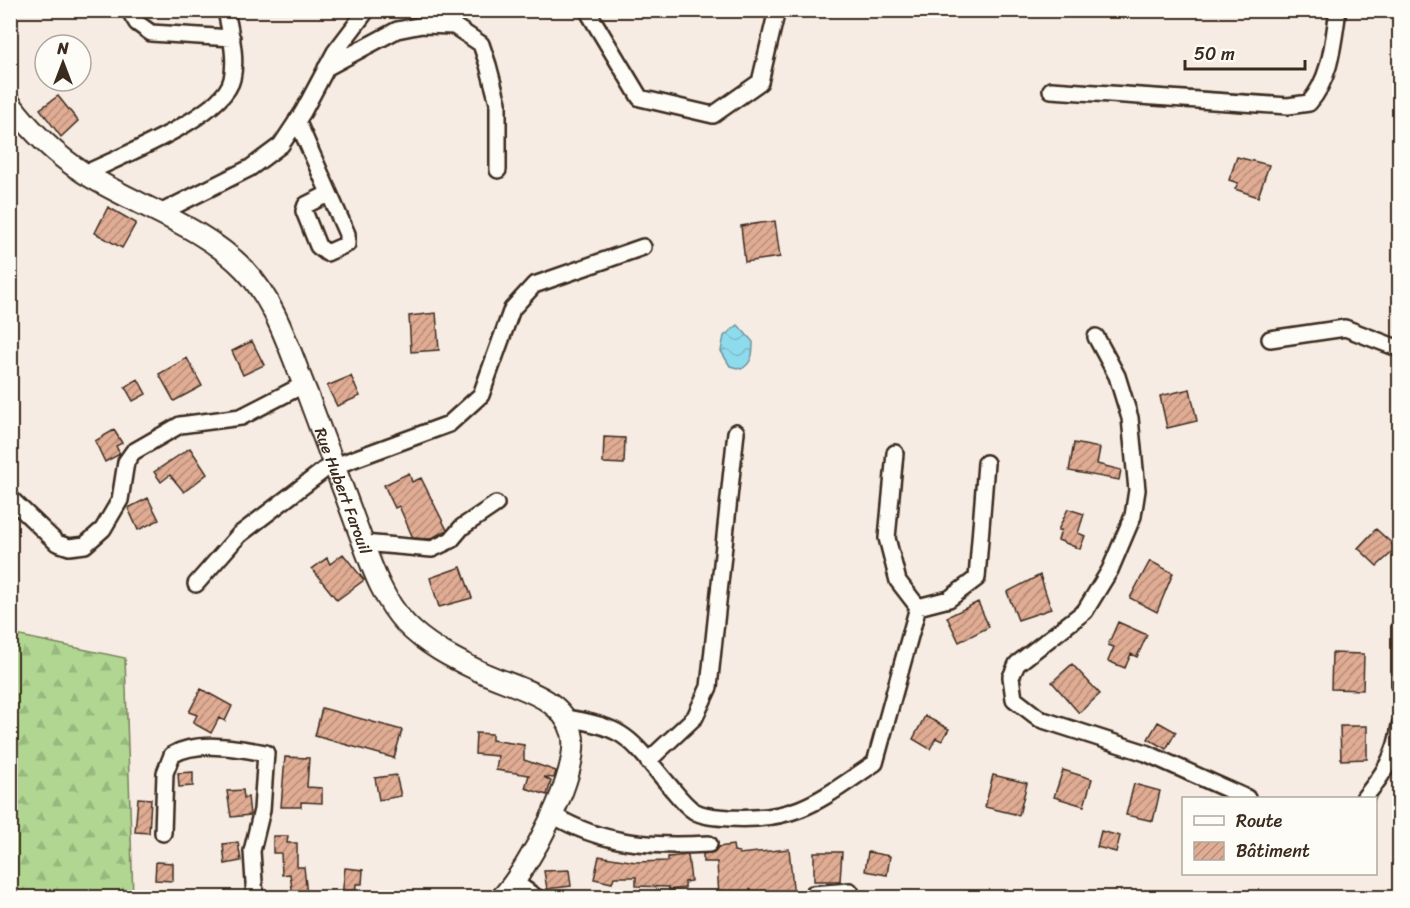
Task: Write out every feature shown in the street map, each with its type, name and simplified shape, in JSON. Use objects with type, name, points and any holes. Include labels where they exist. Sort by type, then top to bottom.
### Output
[{"type":"street","points":[[129,10],[137,23],[151,33],[168,37],[232,38]]},
{"type":"street","points":[[84,174],[199,116],[220,100],[232,81],[234,67],[232,38],[226,10]]},
{"type":"street","points":[[162,212],[250,168],[281,145],[335,52],[367,10]]},
{"type":"street","points":[[592,10],[590,15],[640,98],[713,115],[760,82],[777,10]]},
{"type":"street","points":[[1051,90],[1288,106],[1309,103],[1320,90],[1329,66],[1338,10]]},
{"type":"street","points":[[326,68],[398,30],[423,25],[454,26],[481,44],[488,65],[498,103],[498,170]]},
{"type":"street","name":"Rue Hubert Farouil","points":[[10,103],[30,130],[54,152],[84,174],[162,212],[243,268],[258,287],[283,333],[363,543],[385,596],[397,615],[419,638],[479,672],[526,690],[553,705],[565,718]]},
{"type":"street","points":[[297,120],[328,194]]},
{"type":"street","points":[[196,584],[239,535],[334,465],[413,439],[449,424],[481,395],[512,309],[534,285],[643,247]]},
{"type":"street","points":[[1270,339],[1345,327],[1400,350]]},
{"type":"street","points":[[1096,337],[1117,376],[1130,418],[1137,490],[1132,516],[1110,570],[1085,610],[1029,652],[1017,664],[1011,677],[1014,699],[1040,719],[1146,753],[1245,797]]},
{"type":"street","points":[[10,498],[57,543],[69,547],[85,545],[103,529],[120,500],[126,462],[133,452],[180,425],[241,417],[303,385]]},
{"type":"street","points":[[648,761],[695,717],[709,687],[736,432]]},
{"type":"street","points":[[895,453],[888,538],[898,581],[918,607]]},
{"type":"street","points":[[918,607],[949,599],[977,578],[986,463]]},
{"type":"street","points":[[363,543],[432,549],[451,540],[462,528],[496,504]]},
{"type":"street","points":[[565,718],[598,723],[618,730],[694,811],[709,817],[772,817],[796,812],[811,806],[875,763],[918,607]]},
{"type":"street","points":[[1400,627],[1400,685]]},
{"type":"street","points":[[501,897],[553,815],[574,750],[572,733],[565,718]]},
{"type":"street","points":[[1365,797],[1387,770],[1397,747],[1400,725]]},
{"type":"street","points":[[163,833],[165,773],[172,755],[179,750],[200,747],[266,753],[262,810],[252,851],[255,897]]},
{"type":"street","points":[[553,815],[574,827],[620,842],[679,846],[709,844]]},
{"type":"street","points":[[513,881],[537,897]]},
{"type":"street","points":[[811,897],[813,894],[850,891]]},
{"type":"green space","points":[[11,634],[125,658],[133,897],[11,897]]},
{"type":"water","points":[[738,325],[753,342],[751,358],[748,364],[741,369],[730,366],[721,351],[724,336]]},
{"type":"building","points":[[58,96],[78,121],[61,137],[40,109]]},
{"type":"building","points":[[1237,157],[1269,165],[1258,197],[1235,189],[1238,183],[1229,180]]},
{"type":"building","points":[[108,207],[136,223],[122,248],[95,233]]},
{"type":"building","points":[[775,221],[780,257],[745,262],[741,226]]},
{"type":"building","points":[[436,313],[439,350],[411,352],[409,316]]},
{"type":"building","points":[[252,341],[264,365],[243,375],[232,351]]},
{"type":"building","points":[[187,358],[202,386],[174,401],[159,374]]},
{"type":"building","points":[[351,376],[360,396],[337,406],[327,386]]},
{"type":"building","points":[[138,379],[146,394],[133,401],[125,387]]},
{"type":"building","points":[[1190,389],[1197,421],[1167,428],[1160,396]]},
{"type":"building","points":[[114,430],[122,443],[116,446],[120,454],[105,462],[95,441]]},
{"type":"building","points":[[604,437],[625,438],[624,464],[603,463]]},
{"type":"building","points":[[1074,443],[1100,448],[1097,464],[1121,470],[1119,480],[1069,471]]},
{"type":"building","points":[[190,448],[207,474],[184,492],[170,475],[161,482],[154,472]]},
{"type":"building","points":[[409,473],[412,482],[421,478],[447,530],[430,539],[413,538],[399,506],[395,508],[384,485]]},
{"type":"building","points":[[148,498],[159,520],[138,530],[128,508]]},
{"type":"building","points":[[1068,509],[1084,514],[1078,533],[1085,536],[1080,549],[1058,540],[1061,530],[1058,530]]},
{"type":"building","points":[[1376,529],[1397,548],[1377,566],[1358,548]]},
{"type":"building","points":[[343,554],[364,580],[337,600],[312,569],[327,558],[330,564]]},
{"type":"building","points":[[1150,561],[1173,573],[1157,612],[1130,598]]},
{"type":"building","points":[[461,567],[472,598],[439,607],[430,578]]},
{"type":"building","points":[[1040,575],[1051,609],[1018,620],[1007,592]]},
{"type":"building","points":[[978,602],[989,627],[959,642],[947,617]]},
{"type":"building","points":[[1118,622],[1147,635],[1137,657],[1131,654],[1125,668],[1108,661],[1114,647],[1108,645]]},
{"type":"building","points":[[1332,653],[1364,654],[1363,690],[1331,689]]},
{"type":"building","points":[[1072,664],[1100,694],[1079,713],[1052,682]]},
{"type":"building","points":[[201,689],[232,706],[225,721],[219,718],[211,733],[193,723],[197,715],[189,712]]},
{"type":"building","points":[[322,708],[402,730],[394,758],[315,736]]},
{"type":"building","points":[[925,716],[949,729],[942,741],[936,738],[930,749],[913,739]]},
{"type":"building","points":[[1158,722],[1176,732],[1166,749],[1148,739]]},
{"type":"building","points":[[1340,726],[1367,726],[1367,759],[1341,760]]},
{"type":"building","points":[[476,733],[492,734],[492,740],[524,745],[524,760],[556,771],[554,778],[544,777],[551,781],[547,795],[525,788],[529,775],[496,770],[498,756],[475,754]]},
{"type":"building","points":[[285,757],[309,758],[307,787],[322,788],[322,803],[301,802],[301,807],[281,807]]},
{"type":"building","points":[[1063,770],[1092,779],[1084,806],[1054,797]]},
{"type":"building","points":[[193,772],[193,786],[179,787],[178,773]]},
{"type":"building","points":[[396,775],[401,796],[379,800],[375,778]]},
{"type":"building","points":[[993,775],[1027,783],[1019,815],[985,807]]},
{"type":"building","points":[[1134,784],[1160,791],[1153,821],[1126,815]]},
{"type":"building","points":[[243,790],[244,798],[248,797],[250,815],[231,817],[227,791]]},
{"type":"building","points":[[138,798],[151,799],[149,833],[135,832]]},
{"type":"building","points":[[1101,831],[1120,836],[1116,852],[1097,847]]},
{"type":"building","points":[[273,836],[288,836],[287,843],[297,843],[297,867],[304,867],[307,895],[293,896],[290,874],[282,875],[281,853],[273,853]]},
{"type":"building","points":[[238,842],[241,861],[225,864],[223,844]]},
{"type":"building","points":[[733,845],[734,851],[739,854],[789,849],[794,897],[719,897],[717,862],[703,862],[703,854],[714,852],[718,847]]},
{"type":"building","points":[[814,852],[842,852],[840,881],[814,881]]},
{"type":"building","points":[[868,852],[890,856],[887,875],[865,871]]},
{"type":"building","points":[[688,855],[691,881],[685,882],[685,888],[669,890],[668,887],[636,886],[636,877],[614,877],[612,883],[594,879],[599,856],[636,862],[668,861],[668,857]]},
{"type":"building","points":[[156,862],[173,863],[173,881],[155,880]]},
{"type":"building","points":[[345,868],[363,870],[362,884],[356,884],[355,897],[342,897]]},
{"type":"building","points":[[569,870],[571,886],[547,889],[544,871]]}]
